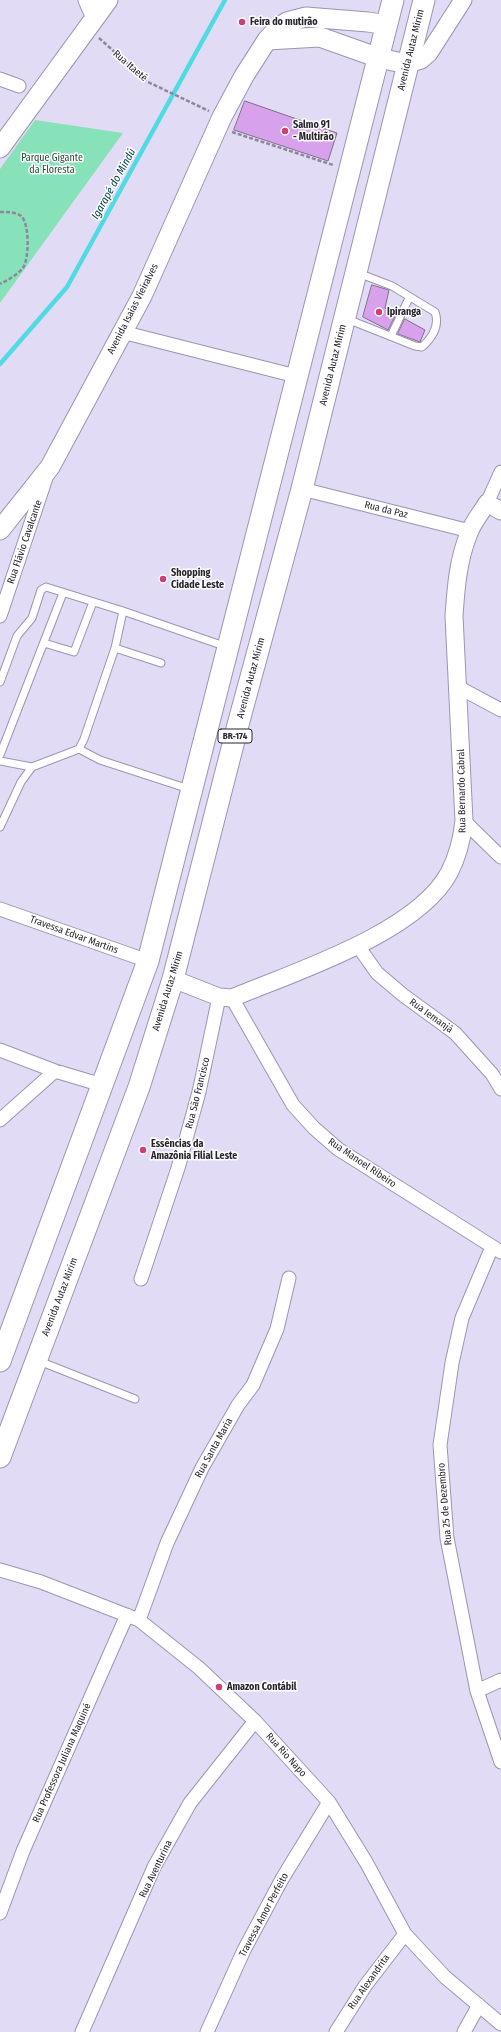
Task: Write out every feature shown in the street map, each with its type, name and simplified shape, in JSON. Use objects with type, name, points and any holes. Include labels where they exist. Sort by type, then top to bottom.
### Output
[{"type":"main road","points":[[0,148],[108,0]]},
{"type":"main road","name":"BR-174","points":[[0,1361],[148,961],[190,790],[228,647],[393,0]]},
{"type":"main road","name":"Avenida Autaz Mirim","points":[[0,1458],[139,1087],[173,979],[239,721],[302,489],[424,0]]},
{"type":"main road","name":"Avenida Isaías Vieiralves","points":[[0,530],[50,467],[142,296],[220,122],[244,76],[266,40],[283,24],[306,17],[386,25]]},
{"type":"main road","points":[[266,40],[320,37],[379,58],[407,64]]},
{"type":"street","points":[[87,0],[95,18]]},
{"type":"street","points":[[407,64],[415,63],[429,53],[463,0]]},
{"type":"street","points":[[0,79],[19,86]]},
{"type":"street","points":[[122,332],[296,376]]},
{"type":"street","name":"Rua Flávio Cavalcante","points":[[0,616],[50,467]]},
{"type":"street","name":"Rua Bernardo Cabral","points":[[226,997],[358,946],[392,927],[433,894],[449,874],[457,856],[462,839],[464,821],[454,616],[456,584],[461,557],[470,531],[494,507],[501,472]]},
{"type":"street","name":"Rua da Paz","points":[[302,489],[470,531]]},
{"type":"street","points":[[458,687],[501,710]]},
{"type":"street","points":[[464,821],[501,857]]},
{"type":"street","name":"Travessa Edvar Martins","points":[[0,909],[148,961]]},
{"type":"street","name":"Rua Iemanjá","points":[[358,946],[377,972],[403,995],[455,1033],[492,1074],[501,1089]]},
{"type":"street","points":[[173,979],[226,997]]},
{"type":"street","name":"Rua Manoel Ribeiro","points":[[226,997],[293,1105],[314,1128],[338,1149],[496,1250]]},
{"type":"street","name":"Rua São Francisco","points":[[141,1279],[178,1168],[226,997]]},
{"type":"street","points":[[0,1050],[55,1071],[102,1085]]},
{"type":"street","points":[[0,1120],[55,1071]]},
{"type":"street","name":"Rua 25 de Dezembro","points":[[496,1250],[462,1318],[452,1363],[440,1444],[447,1538],[477,1691],[501,1762]]},
{"type":"street","name":"Rua Santa Maria","points":[[133,1617],[202,1468],[238,1405],[253,1385],[276,1329],[289,1278]]},
{"type":"street","name":"Rua Rio Napo","points":[[0,1570],[41,1582],[133,1617],[199,1668],[255,1721],[329,1802],[366,1862],[405,1934],[445,1977],[501,2024]]},
{"type":"street","name":"Rua Professora Juliana Maquiné","points":[[0,1913],[23,1851],[133,1617]]},
{"type":"street","points":[[477,1691],[501,1680]]},
{"type":"street","name":"Rua Aventurina","points":[[82,2032],[154,1867],[190,1803],[255,1721]]},
{"type":"street","name":"Travessa Amor Perfeito","points":[[207,2032],[244,1950],[282,1879],[329,1802]]},
{"type":"street","name":"Rua Alexandrita","points":[[336,2032],[365,1986],[405,1934]]},
{"type":"street","points":[[464,2032],[479,2004]]},
{"type":"lane","points":[[345,318],[415,346],[422,347],[428,342],[437,326],[435,312],[409,298],[392,286],[356,272]]},
{"type":"lane","points":[[391,336],[409,298]]},
{"type":"lane","points":[[0,682],[17,636],[32,618],[41,590],[46,587],[123,611],[228,647]]},
{"type":"lane","points":[[0,755],[63,593]]},
{"type":"lane","points":[[44,642],[74,652],[93,602]]},
{"type":"lane","points":[[0,761],[32,767],[79,749],[84,739],[115,648],[123,611]]},
{"type":"lane","points":[[115,648],[161,663]]},
{"type":"lane","points":[[79,749],[100,760],[190,790]]},
{"type":"lane","points":[[0,827],[21,782],[32,767]]},
{"type":"lane","points":[[37,1360],[135,1399]]},
{"type":"path","name":"Rua Itaeté","points":[[95,18],[98,38],[148,82],[183,99],[220,122],[350,170]]},
{"type":"path","points":[[0,212],[16,214],[22,217],[25,221],[28,249],[26,262],[22,269],[12,278],[0,284]]},
{"type":"green space","name":"Parque Gigante da Floresta","points":[[35,120],[123,133],[0,303],[0,169]]},
{"type":"building","name":"Salmo 91 - Multirão","points":[[245,101],[337,133],[328,161],[234,130]]},
{"type":"building","points":[[372,285],[389,290],[385,308],[396,314],[388,330],[363,317]]},
{"type":"building","points":[[405,319],[425,330],[420,342],[398,334]]},
{"type":"waterway","name":"Igarapé do Mindú","points":[[0,364],[67,287],[225,0]]},
{"type":"place","name":"Feira do mutirão","points":[[242,22]]},
{"type":"place","name":"Salmo 91 - Multirão","points":[[285,131]]},
{"type":"place","name":"Ipiranga","points":[[379,312]]},
{"type":"place","name":"Shopping Cidade Leste","points":[[163,579]]},
{"type":"place","name":"Essências da Amazônia Filial Leste","points":[[143,1150]]},
{"type":"place","name":"Amazon Contábil","points":[[219,1687]]}]
